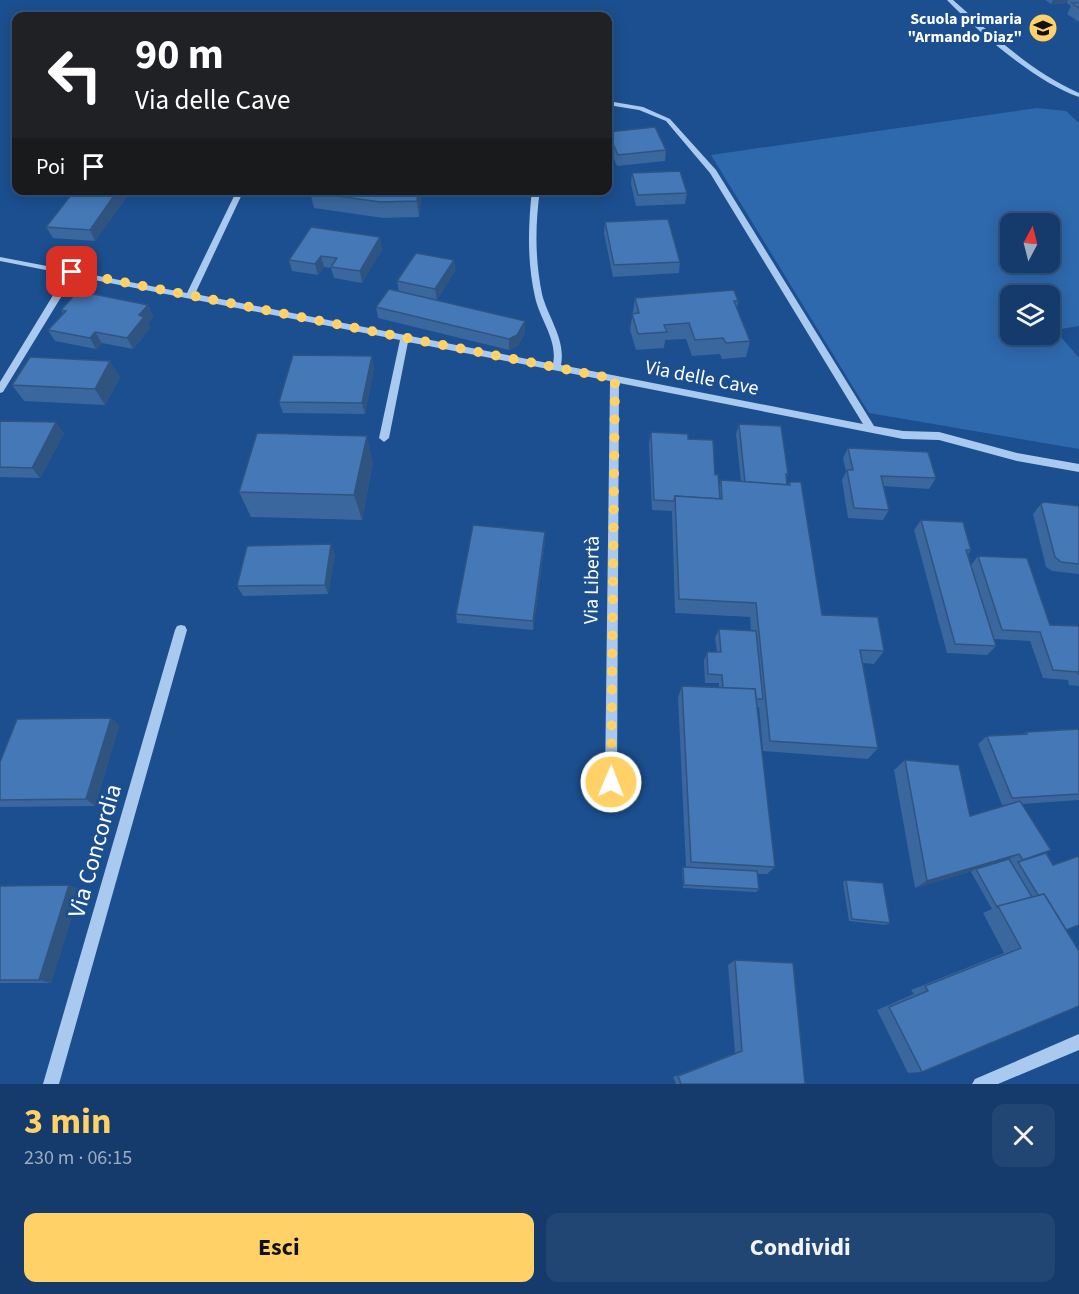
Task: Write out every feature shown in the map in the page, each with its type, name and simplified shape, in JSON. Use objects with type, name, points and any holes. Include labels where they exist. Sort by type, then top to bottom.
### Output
[{"type":"street","points":[[950,0],[993,37],[1062,89],[1079,95]]},
{"type":"street","points":[[612,104],[641,108],[663,116],[673,123],[713,172],[871,429]]},
{"type":"street","points":[[191,294],[239,195]]},
{"type":"street","points":[[535,195],[532,222],[537,285],[541,306],[558,344],[556,368]]},
{"type":"street","name":"Via delle Cave","points":[[0,259],[191,294],[871,429],[903,435],[950,438],[1017,457],[1079,468]]},
{"type":"street","points":[[0,390],[72,272]]},
{"type":"street","points":[[384,438],[405,337]]},
{"type":"street","name":"Via Libertà","points":[[611,782],[615,379]]},
{"type":"street","name":"Via Concordia","points":[[51,1084],[181,630]]},
{"type":"street","points":[[981,1084],[1079,1042]]},
{"type":"shaded area","points":[[1037,108],[1066,111],[1079,123],[1079,326],[1060,329],[1060,285],[1000,285],[1000,345],[1060,345],[1060,336],[1079,358],[1079,449],[869,413],[711,155]]},
{"type":"building","points":[[655,127],[666,150],[618,155],[612,141],[612,132]]},
{"type":"building","points":[[680,171],[687,193],[638,195],[632,173]]},
{"type":"building","points":[[71,195],[114,195],[90,230],[46,227]]},
{"type":"building","points":[[331,195],[418,195],[417,201],[380,202]]},
{"type":"building","points":[[668,219],[680,262],[614,265],[605,222]]},
{"type":"building","points":[[311,227],[380,237],[360,271],[331,267],[337,258],[321,256],[315,264],[289,260]]},
{"type":"building","points":[[416,253],[454,260],[435,289],[397,281]]},
{"type":"building","points":[[389,289],[525,321],[517,335],[509,339],[376,307]]},
{"type":"building","points":[[734,290],[738,301],[734,301],[750,341],[726,343],[723,338],[695,340],[689,323],[664,325],[667,332],[638,334],[632,314],[639,313],[635,298]]},
{"type":"building","points":[[78,291],[148,305],[139,315],[144,317],[127,338],[95,332],[90,338],[48,330],[66,311],[61,310]]},
{"type":"building","points":[[293,355],[372,356],[362,403],[279,402]]},
{"type":"building","points":[[30,357],[110,361],[95,389],[12,385]]},
{"type":"building","points":[[0,421],[56,422],[32,468],[0,467]]},
{"type":"building","points":[[739,424],[781,426],[788,474],[786,474],[787,485],[745,482]]},
{"type":"building","points":[[651,432],[688,434],[688,439],[713,440],[715,475],[718,474],[720,499],[675,496],[674,501],[654,500]]},
{"type":"building","points":[[257,433],[367,436],[354,495],[239,492]]},
{"type":"building","points":[[848,448],[928,452],[936,478],[881,476],[889,510],[854,508],[847,470],[853,470]]},
{"type":"building","points":[[721,480],[790,485],[789,482],[801,482],[822,615],[878,617],[884,651],[860,650],[878,748],[770,741],[756,603],[679,599],[675,496],[722,499]]},
{"type":"building","points":[[1044,502],[1079,506],[1079,564],[1061,562],[1055,557],[1041,504]]},
{"type":"building","points":[[921,520],[963,522],[971,550],[966,550],[996,646],[955,644]]},
{"type":"building","points":[[473,525],[545,532],[533,621],[456,614]]},
{"type":"building","points":[[331,544],[325,585],[237,586],[247,546]]},
{"type":"building","points":[[978,556],[1027,558],[1050,625],[1079,626],[1079,675],[1078,672],[1053,670],[1040,632],[1002,630]]},
{"type":"building","points":[[719,629],[756,631],[763,699],[756,699],[755,689],[723,688],[722,675],[708,674],[707,652],[721,652]]},
{"type":"building","points":[[682,686],[755,689],[775,867],[691,862]]},
{"type":"building","points":[[111,718],[86,799],[0,800],[0,762],[17,719]]},
{"type":"building","points":[[1079,729],[1079,794],[1012,798],[987,736]]},
{"type":"building","points":[[905,760],[959,765],[970,816],[1020,801],[1051,850],[1023,860],[1019,854],[927,881]]},
{"type":"building","points":[[1046,853],[1053,865],[1079,856],[1079,925],[1066,930],[1044,894],[1038,895],[1018,862]]},
{"type":"building","points":[[1009,859],[1032,897],[997,907],[976,869]]},
{"type":"building","points":[[683,867],[757,871],[759,889],[684,885]]},
{"type":"building","points":[[846,880],[883,883],[890,923],[852,919]]},
{"type":"building","points":[[69,885],[39,980],[0,980],[0,886]]},
{"type":"building","points":[[1044,894],[1079,951],[1079,1006],[922,1072],[889,1007],[928,991],[925,986],[1021,948],[998,906]]},
{"type":"building","points":[[735,960],[793,963],[805,1084],[681,1084],[678,1076],[742,1051]]},
{"type":"place","name":"Scuola primaria \"Armando Diaz\"","points":[[1043,28]]},
{"type":"route","points":[[72,272],[615,379],[611,782]]}]
